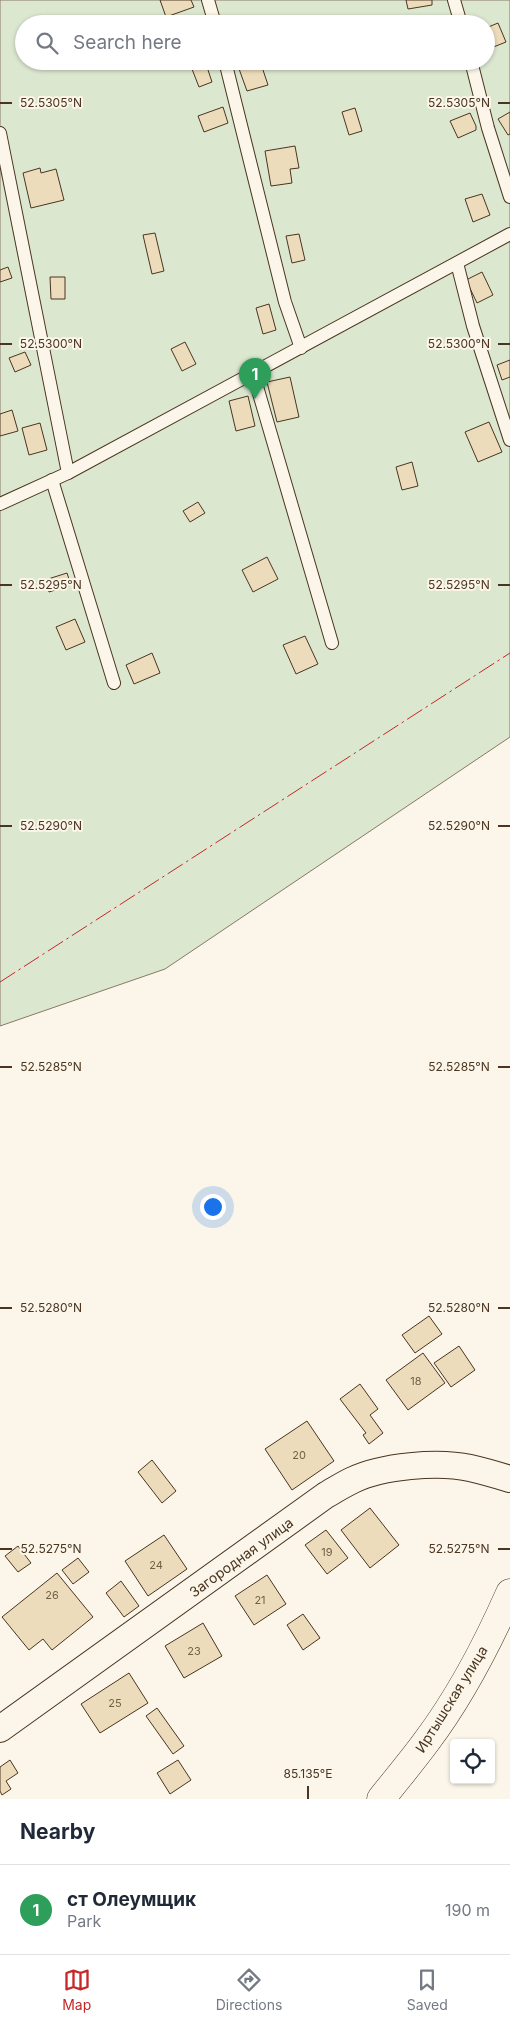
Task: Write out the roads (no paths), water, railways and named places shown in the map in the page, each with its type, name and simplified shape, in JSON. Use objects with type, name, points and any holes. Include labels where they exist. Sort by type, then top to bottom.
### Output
[{"type":"main road","name":"Иртышская улица","points":[[381,1799],[427,1741],[465,1682],[494,1628],[510,1593]]},
{"type":"street","name":"Загородная улица","points":[[0,1729],[326,1495],[354,1479],[382,1471],[407,1467],[449,1465],[469,1467],[510,1479]]},
{"type":"lane","points":[[208,0],[212,15]]},
{"type":"lane","points":[[454,0],[458,15]]},
{"type":"lane","points":[[227,70],[285,302],[301,348]]},
{"type":"lane","points":[[473,70],[488,128],[510,197]]},
{"type":"lane","points":[[0,133],[68,473]]},
{"type":"lane","points":[[0,504],[68,473],[510,234]]},
{"type":"lane","points":[[457,263],[473,326],[510,440]]},
{"type":"lane","points":[[253,373],[332,643]]},
{"type":"lane","points":[[52,480],[114,683]]},
{"type":"place","name":"ст Олеумщик","points":[[255,399]]}]
